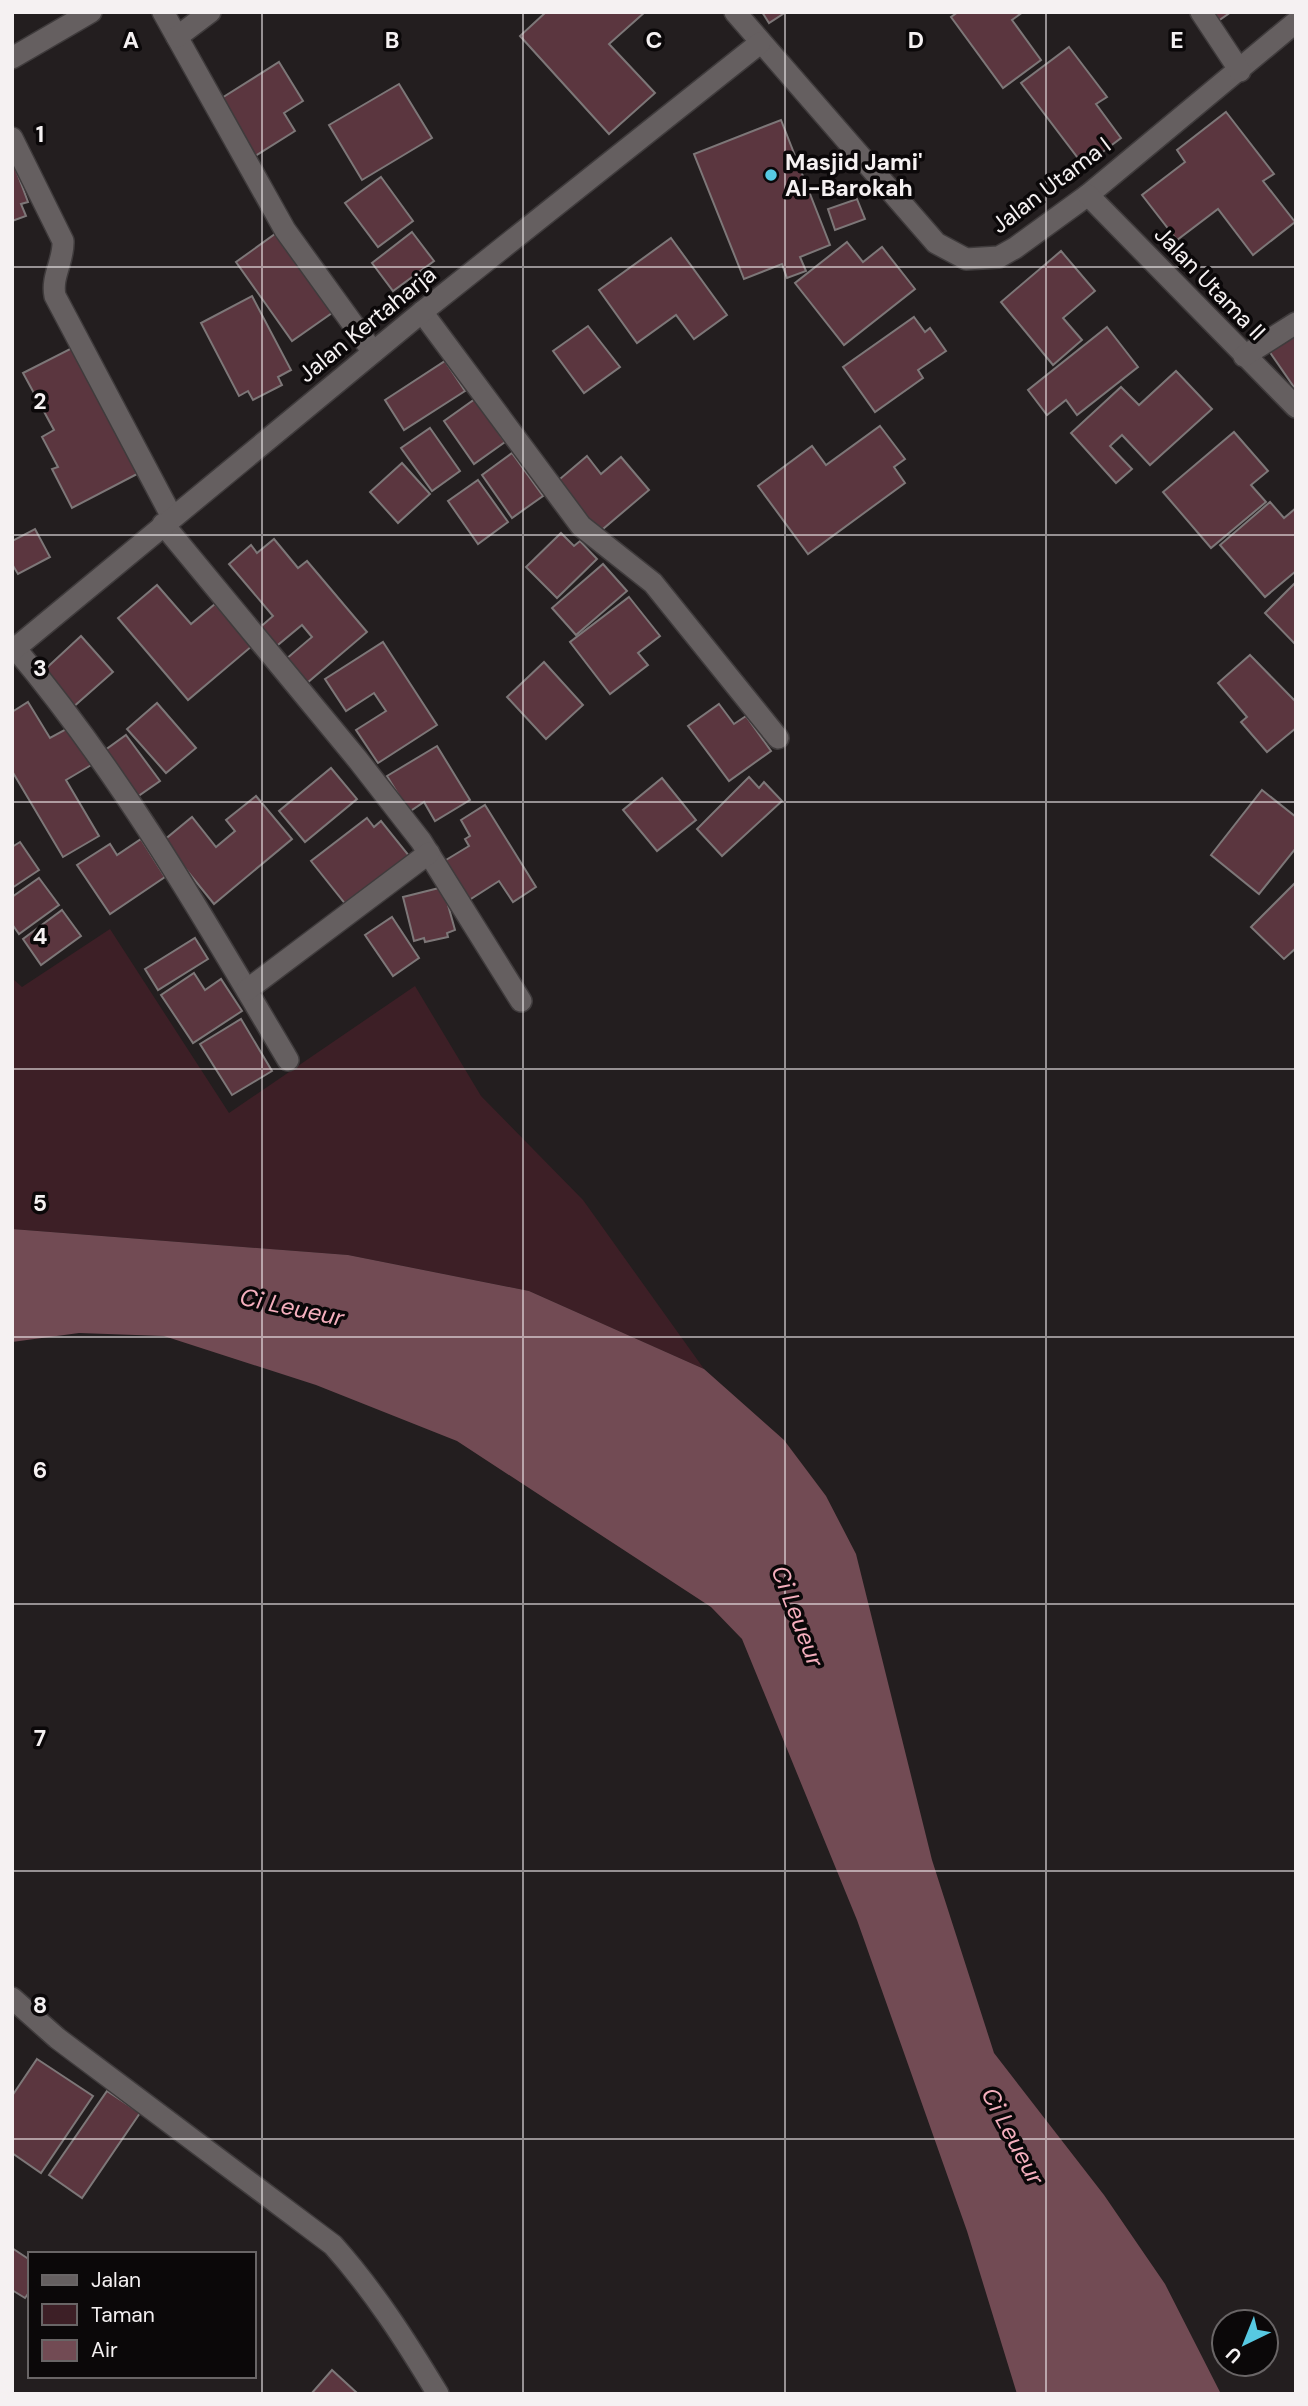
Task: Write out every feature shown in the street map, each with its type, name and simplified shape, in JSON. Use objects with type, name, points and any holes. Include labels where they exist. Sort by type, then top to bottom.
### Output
[{"type":"street","points":[[12,58],[91,12]]},
{"type":"street","points":[[163,12],[285,230],[373,352]]},
{"type":"street","points":[[177,37],[210,12]]},
{"type":"street","name":"Jalan Utama I","points":[[735,12],[924,231],[950,253],[966,259],[999,257],[1088,195],[1296,22]]},
{"type":"street","points":[[1201,12],[1240,71]]},
{"type":"street","name":"Jalan Kertaharja","points":[[14,649],[422,312],[760,43]]},
{"type":"street","points":[[12,138],[63,241],[61,260],[54,276],[55,296],[168,521],[429,853],[521,1001]]},
{"type":"street","name":"Jalan Utama II","points":[[1088,195],[1296,407]]},
{"type":"street","points":[[422,312],[581,526],[653,583],[778,738]]},
{"type":"street","points":[[1244,356],[1296,323]]},
{"type":"street","points":[[14,649],[70,713],[108,767],[288,1060]]},
{"type":"street","points":[[247,990],[429,853]]},
{"type":"street","points":[[12,1998],[57,2038],[333,2245],[363,2279],[395,2323],[438,2394]]},
{"type":"green space","points":[[110,929],[229,1113],[415,986],[481,1096],[583,1200],[704,1369],[529,1291],[348,1255],[12,1229],[12,978],[22,987]]},
{"type":"water","name":"Ci Leueur","points":[[12,1229],[348,1255],[529,1291],[704,1369],[784,1440],[826,1496],[856,1554],[932,1860],[994,2053],[1104,2195],[1165,2284],[1210,2372],[1210,2378],[1213,2378],[1221,2394],[1017,2394],[967,2231],[857,1920],[742,1639],[711,1607],[457,1441],[316,1385],[164,1336],[79,1333],[12,1342]]},
{"type":"building","points":[[546,12],[645,12],[609,44],[655,93],[609,134],[520,36]]},
{"type":"building","points":[[762,12],[786,12],[769,23]]},
{"type":"building","points":[[958,12],[1023,12],[1012,20],[1041,60],[1003,88],[951,17]]},
{"type":"building","points":[[1212,12],[1231,12],[1218,21]]},
{"type":"building","points":[[1069,47],[1107,97],[1096,104],[1121,138],[1084,166],[1021,83]]},
{"type":"building","points":[[279,62],[303,101],[284,113],[295,131],[252,158],[217,101]]},
{"type":"building","points":[[399,84],[432,138],[362,180],[329,125]]},
{"type":"building","points":[[1226,112],[1274,174],[1263,181],[1295,222],[1253,255],[1218,209],[1177,240],[1142,195],[1185,162],[1177,150]]},
{"type":"building","points":[[781,120],[830,245],[800,257],[806,271],[787,278],[782,264],[744,279],[694,154]]},
{"type":"building","points":[[12,159],[28,202],[21,204],[26,216],[12,221]]},
{"type":"building","points":[[381,177],[413,221],[378,247],[345,203]]},
{"type":"building","points":[[857,199],[865,219],[835,230],[828,209]]},
{"type":"building","points":[[412,232],[434,261],[393,291],[372,263]]},
{"type":"building","points":[[275,234],[332,313],[292,341],[236,262]]},
{"type":"building","points":[[671,238],[727,315],[694,339],[676,315],[637,343],[599,290]]},
{"type":"building","points":[[847,242],[863,262],[882,247],[915,289],[844,345],[795,283]]},
{"type":"building","points":[[1061,251],[1095,291],[1063,318],[1082,340],[1053,365],[1001,302]]},
{"type":"building","points":[[252,296],[291,370],[278,377],[282,385],[253,400],[248,391],[239,396],[201,323]]},
{"type":"building","points":[[914,317],[925,332],[930,328],[946,351],[918,370],[923,378],[875,412],[843,367]]},
{"type":"building","points":[[588,326],[620,367],[584,393],[553,351]]},
{"type":"building","points":[[1107,327],[1138,367],[1077,415],[1066,400],[1047,415],[1028,390]]},
{"type":"building","points":[[1296,332],[1296,390],[1269,351]]},
{"type":"building","points":[[72,348],[139,473],[72,508],[52,469],[58,467],[42,437],[54,430],[23,373]]},
{"type":"building","points":[[445,361],[465,391],[404,430],[385,400]]},
{"type":"building","points":[[1176,371],[1212,409],[1150,465],[1122,435],[1110,446],[1132,469],[1116,483],[1071,433],[1121,387],[1139,405]]},
{"type":"building","points":[[475,399],[505,442],[474,464],[444,421]]},
{"type":"building","points":[[880,426],[905,459],[894,467],[905,483],[808,554],[758,486],[812,446],[826,465]]},
{"type":"building","points":[[430,428],[460,471],[432,491],[401,448]]},
{"type":"building","points":[[1234,432],[1268,471],[1251,485],[1266,502],[1211,548],[1163,492]]},
{"type":"building","points":[[512,453],[543,496],[512,518],[482,475]]},
{"type":"building","points":[[587,456],[601,474],[621,457],[649,490],[597,534],[554,484]]},
{"type":"building","points":[[402,463],[430,494],[398,523],[370,492]]},
{"type":"building","points":[[478,480],[508,522],[478,544],[448,501]]},
{"type":"building","points":[[1270,502],[1284,518],[1296,508],[1296,571],[1265,597],[1220,545]]},
{"type":"building","points":[[35,529],[50,557],[18,574],[12,564],[12,541]]},
{"type":"building","points":[[561,533],[574,546],[580,541],[597,559],[557,598],[526,567]]},
{"type":"building","points":[[274,539],[298,568],[307,561],[367,632],[307,683],[286,659],[312,637],[302,625],[273,649],[257,630],[273,616],[229,564],[251,545],[257,553]]},
{"type":"building","points":[[603,564],[627,591],[576,635],[552,608]]},
{"type":"building","points":[[1296,582],[1296,645],[1265,613]]},
{"type":"building","points":[[157,585],[191,624],[215,604],[252,646],[188,700],[118,618]]},
{"type":"building","points":[[629,597],[660,636],[638,653],[648,665],[610,694],[570,642]]},
{"type":"building","points":[[81,636],[113,672],[72,708],[41,673]]},
{"type":"building","points":[[383,642],[437,725],[378,763],[356,730],[386,711],[374,693],[346,711],[325,679]]},
{"type":"building","points":[[1250,655],[1296,702],[1296,728],[1267,752],[1241,722],[1247,717],[1218,683]]},
{"type":"building","points":[[544,662],[583,705],[546,739],[507,697]]},
{"type":"building","points":[[28,702],[50,738],[70,727],[93,764],[66,780],[99,836],[63,857],[12,771],[12,712]]},
{"type":"building","points":[[157,703],[196,748],[166,773],[127,729]]},
{"type":"building","points":[[719,704],[734,724],[746,716],[771,751],[729,781],[688,726]]},
{"type":"building","points":[[126,735],[160,781],[134,799],[101,753]]},
{"type":"building","points":[[437,746],[470,800],[435,821],[424,802],[409,812],[387,776]]},
{"type":"building","points":[[331,768],[357,799],[305,842],[279,811]]},
{"type":"building","points":[[749,777],[759,788],[764,782],[782,801],[722,856],[697,829]]},
{"type":"building","points":[[662,778],[696,820],[657,851],[623,810]]},
{"type":"building","points":[[1262,790],[1296,817],[1296,848],[1259,894],[1211,855]]},
{"type":"building","points":[[256,796],[292,839],[214,904],[163,841],[192,817],[216,847],[235,831],[226,820]]},
{"type":"building","points":[[485,805],[536,887],[513,902],[499,881],[466,902],[441,863],[469,846],[465,839],[470,836],[461,820]]},
{"type":"building","points":[[367,818],[374,827],[381,821],[410,857],[347,906],[311,861]]},
{"type":"building","points":[[141,839],[165,877],[110,914],[77,865],[110,844],[117,855]]},
{"type":"building","points":[[20,842],[39,870],[12,888],[12,847]]},
{"type":"building","points":[[39,878],[59,905],[19,934],[12,924],[12,897]]},
{"type":"building","points":[[1296,882],[1296,948],[1284,959],[1251,927]]},
{"type":"building","points":[[443,887],[455,930],[447,933],[448,937],[425,942],[424,938],[414,941],[403,897]]},
{"type":"building","points":[[62,910],[81,936],[41,965],[23,939]]},
{"type":"building","points":[[392,917],[419,958],[393,976],[365,935]]},
{"type":"building","points":[[195,938],[208,959],[158,990],[145,969]]},
{"type":"building","points":[[194,973],[205,990],[221,979],[242,1011],[193,1043],[161,995]]},
{"type":"building","points":[[241,1019],[272,1071],[232,1095],[200,1044]]},
{"type":"building","points":[[37,2059],[93,2096],[41,2173],[12,2153],[12,2096]]},
{"type":"building","points":[[107,2091],[140,2113],[82,2198],[49,2175]]},
{"type":"building","points":[[12,2248],[28,2259],[28,2294],[25,2298],[12,2290]]},
{"type":"building","points":[[332,2370],[357,2393],[357,2394],[311,2394]]},
{"type":"place","name":"Masjid Jami' Al-Barokah","points":[[771,175]]}]
